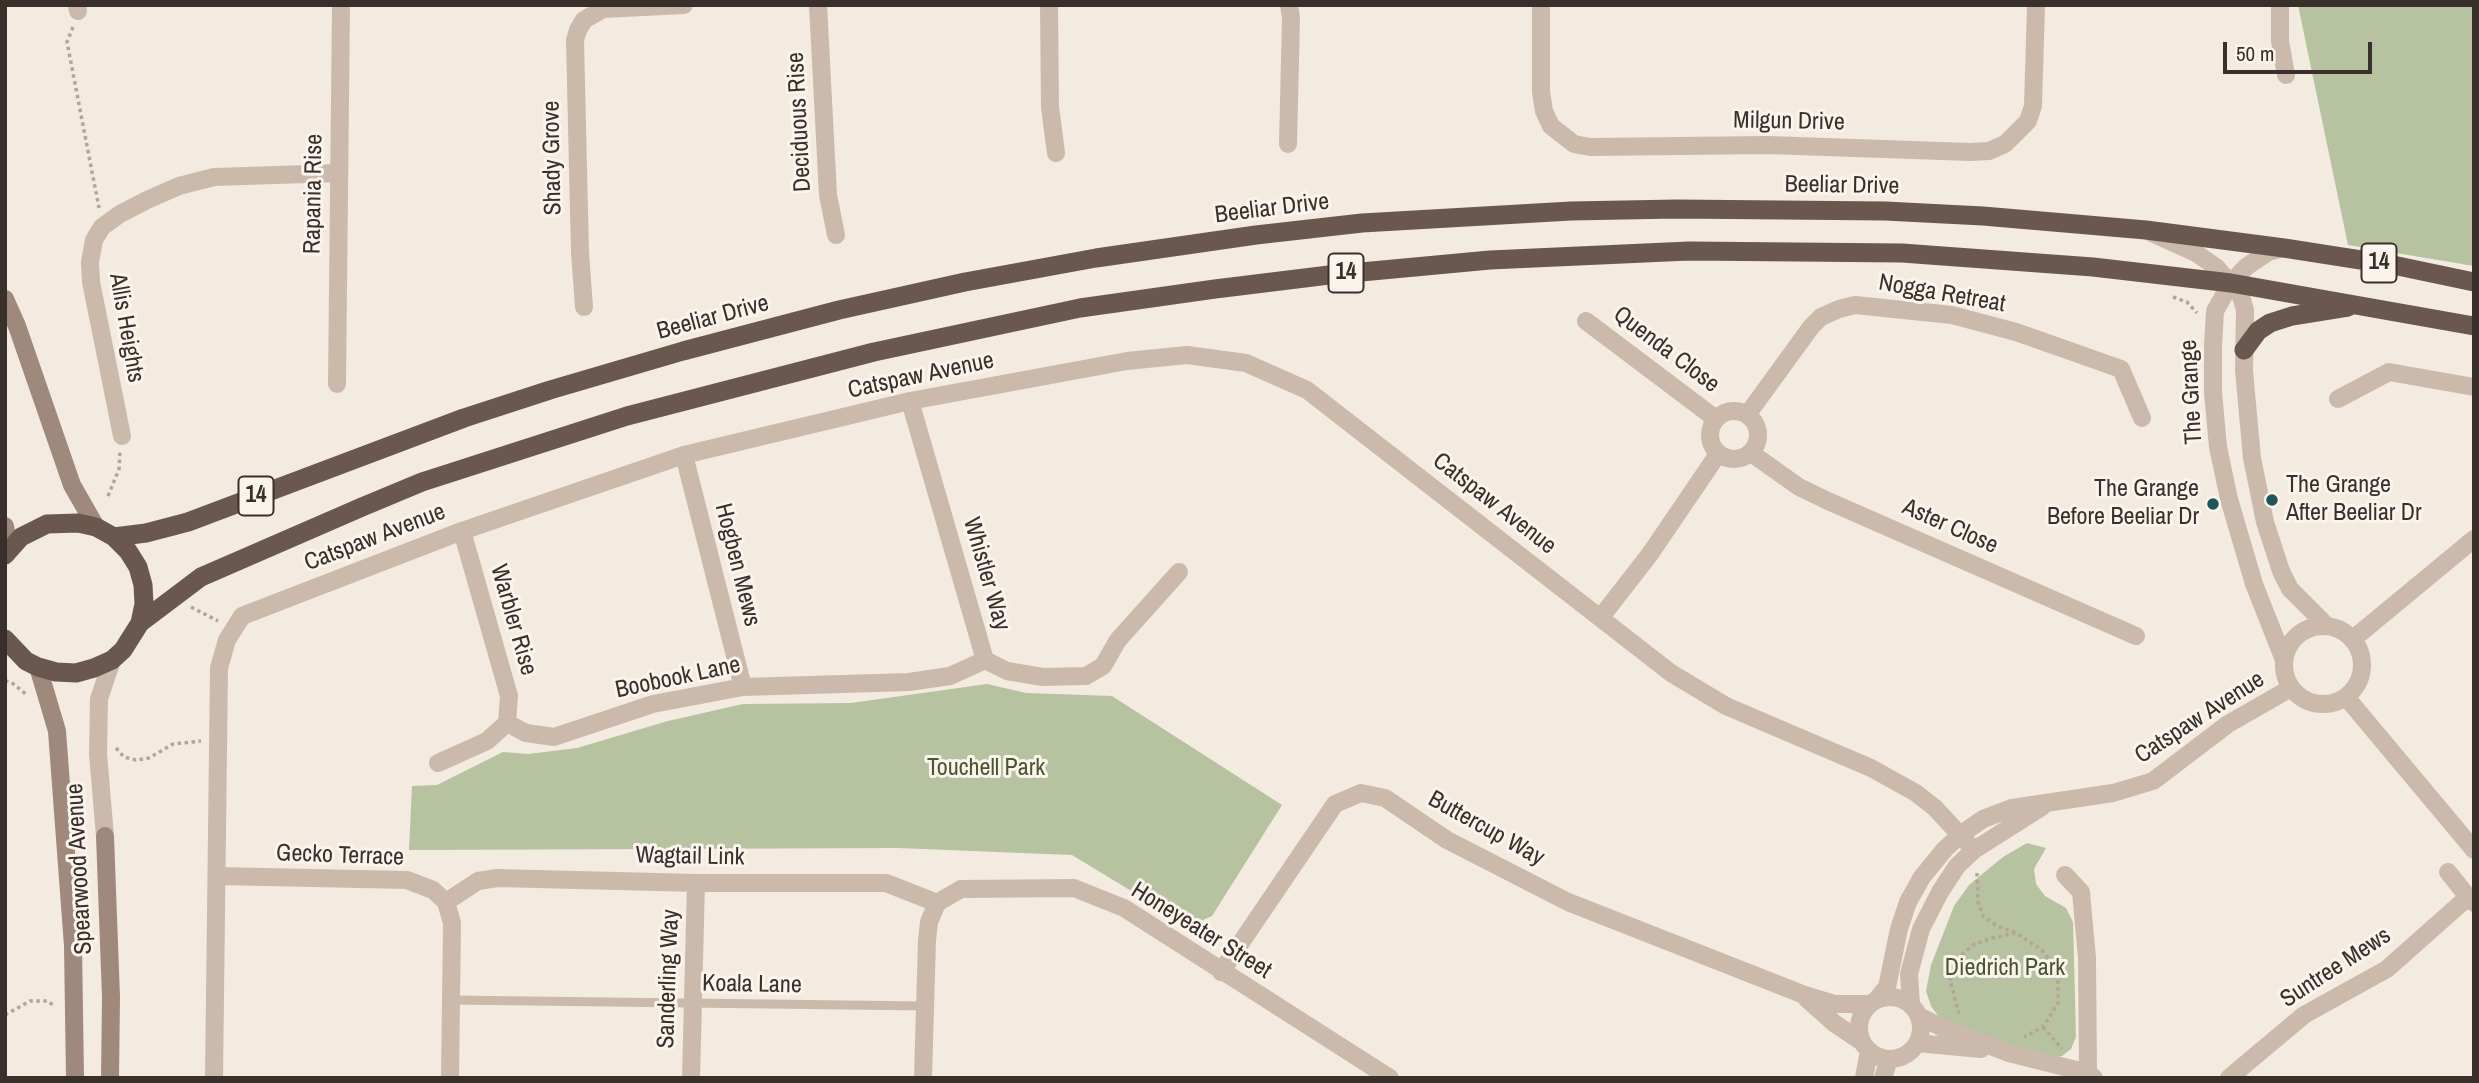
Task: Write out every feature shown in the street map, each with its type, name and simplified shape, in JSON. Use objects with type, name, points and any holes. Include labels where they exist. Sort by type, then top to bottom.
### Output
[{"type":"highway","name":"Beeliar Drive","points":[[114,537],[146,533],[188,522],[464,418],[612,370],[839,310],[965,282],[1096,258],[1362,223],[1677,208],[1885,211],[1983,216],[2146,230],[2284,248],[2393,265],[2474,282]]},
{"type":"highway","name":"14","points":[[140,623],[201,577],[422,482],[627,416],[874,352],[1080,308],[1329,275],[1476,261],[1689,251],[1902,253],[2093,267],[2231,283],[2474,326]]},
{"type":"highway","points":[[2244,350],[2258,331],[2270,323],[2292,316],[2356,305]]},
{"type":"highway","name":"14","points":[[7,553],[21,537],[47,523],[78,523],[96,527],[114,537],[128,551],[140,576],[144,604],[140,623],[124,650],[112,660]]},
{"type":"highway","points":[[5,639],[32,664]]},
{"type":"highway","points":[[5,661],[32,664],[56,672],[76,673],[112,660]]},
{"type":"main road","points":[[5,299],[17,326],[72,485],[96,527]]},
{"type":"main road","name":"14","points":[[5,526],[7,553]]},
{"type":"main road","name":"Spearwood Avenue","points":[[32,664],[42,706],[57,731],[72,933],[75,1078]]},
{"type":"main road","name":"Spearwood Avenue","points":[[105,836],[111,998],[110,1078]]},
{"type":"street","name":"Rapania Rise","points":[[337,384],[341,5]]},
{"type":"street","name":"Shady Grove","points":[[583,307],[575,40],[590,9],[684,5]]},
{"type":"street","name":"Deciduous Rise","points":[[818,5],[828,195],[836,235]]},
{"type":"street","points":[[1049,5],[1050,107],[1056,153]]},
{"type":"street","points":[[1288,144],[1289,5]]},
{"type":"street","name":"Milgun Drive","points":[[1541,5],[1541,92],[1544,111],[1551,126],[1574,144],[1590,147],[1768,145],[1970,152],[1989,151],[2005,144],[2028,121],[2033,106],[2036,5]]},
{"type":"street","points":[[2280,5],[2280,41],[2286,75]]},
{"type":"street","points":[[102,227],[147,200],[179,186],[214,177],[338,173]]},
{"type":"street","name":"Allis Heights","points":[[102,227],[94,240],[90,262],[91,282],[122,436]]},
{"type":"street","points":[[2146,230],[2196,253],[2224,273],[2241,296],[2245,310],[2244,371],[2252,458],[2265,522],[2280,571],[2290,589],[2327,626]]},
{"type":"street","name":"The Grange","points":[[2284,248],[2268,252],[2246,267],[2231,283],[2215,311],[2213,391],[2218,447],[2241,545],[2284,660]]},
{"type":"street","name":"Nogga Retreat","points":[[1747,415],[1811,327],[1821,317],[1855,305],[1952,315],[2016,332],[2121,369],[2142,418]]},
{"type":"street","name":"Quenda Close","points":[[1586,321],[1716,419]]},
{"type":"street","name":"Catspaw Avenue","points":[[214,1078],[219,668],[227,640],[242,616],[462,531],[684,455],[910,401],[1127,361],[1187,355],[1246,363],[1307,390],[1671,673],[1726,706],[1871,768],[1916,793],[1935,808],[1974,850],[2012,824],[2052,802]]},
{"type":"street","points":[[2338,399],[2389,372],[2474,387]]},
{"type":"street","name":"Whistler Way","points":[[910,401],[985,660],[1007,671],[1043,677],[1086,676],[1102,666],[1118,640],[1179,572]]},
{"type":"street","points":[[1731,411],[1747,415],[1757,429],[1756,446],[1751,453],[1738,459],[1724,458],[1718,454],[1713,448],[1710,433],[1716,419],[1731,411]]},
{"type":"street","name":"Aster Close","points":[[1751,453],[1799,487],[2136,636]]},
{"type":"street","points":[[1601,617],[1650,554],[1718,454]]},
{"type":"street","name":"Hogben Mews","points":[[684,455],[743,687]]},
{"type":"street","name":"Warbler Rise","points":[[462,531],[509,696],[507,723]]},
{"type":"street","points":[[2353,639],[2474,539]]},
{"type":"street","points":[[2327,626],[2337,628],[2353,639],[2360,650],[2363,663],[2355,688],[2346,697],[2323,704],[2311,702],[2291,688],[2286,679],[2284,660],[2288,648],[2304,631],[2327,626]]},
{"type":"street","name":"Spearwood Avenue","points":[[105,836],[99,754],[99,699],[112,660]]},
{"type":"street","name":"Boobook Lane","points":[[507,723],[526,733],[555,737],[653,704],[743,687],[909,682],[950,676],[985,660]]},
{"type":"street","name":"Catspaw Avenue","points":[[1960,835],[1983,819],[2012,808],[2113,793],[2153,781],[2228,724],[2291,688]]},
{"type":"street","points":[[2346,697],[2474,850]]},
{"type":"street","points":[[438,763],[487,741],[507,723]]},
{"type":"street","name":"Buttercup Way","points":[[1221,972],[1335,804],[1361,793],[1385,798],[1447,840],[1568,902],[1802,994],[1835,1004],[1873,1001]]},
{"type":"street","points":[[1864,1078],[1865,1047],[1858,1026],[1859,1018],[1887,987],[1899,929],[1908,902],[1922,877],[1960,835]]},
{"type":"street","points":[[1865,1047],[1882,1058],[1889,1059],[1905,1055],[1917,1043],[1921,1025],[1915,1010],[1909,974],[1920,929],[1945,883],[1957,866],[1974,850]]},
{"type":"street","name":"Suntree Mews","points":[[2229,1078],[2304,1015],[2387,969],[2471,900],[2448,872]]},
{"type":"street","points":[[1873,1001],[1895,996],[1941,1027],[2009,1053],[2091,1076],[2087,958],[2081,892],[2065,875]]},
{"type":"street","name":"Gecko Terrace","points":[[217,876],[407,880],[433,890],[446,902]]},
{"type":"street","name":"Wagtail Link","points":[[446,902],[478,881],[497,878],[696,883],[886,883],[937,902]]},
{"type":"street","name":"Sanderling Way","points":[[691,1078],[696,883]]},
{"type":"street","name":"Honeyeater Street","points":[[937,902],[961,889],[1074,888],[1124,908],[1390,1078]]},
{"type":"street","points":[[446,902],[452,923],[450,1078]]},
{"type":"street","points":[[923,1078],[929,922],[937,902]]},
{"type":"street","name":"Buttercup Way","points":[[1802,994],[1865,1047]]},
{"type":"street","points":[[1917,1043],[2009,1053]]},
{"type":"street","points":[[1883,1078],[1889,1059]]},
{"type":"lane","name":"Koala Lane","points":[[451,1000],[926,1006]]},
{"type":"path","points":[[77,8],[67,43],[102,227]]},
{"type":"path","points":[[108,496],[119,469],[122,436]]},
{"type":"path","points":[[5,681],[11,682],[42,706]]},
{"type":"path","points":[[114,747],[124,757],[136,761],[149,758],[173,744],[192,740],[217,742]]},
{"type":"path","points":[[1974,850],[1978,902],[1983,916],[2042,950],[2053,965],[2058,979],[2058,1003],[2043,1027],[2021,1038]]},
{"type":"path","points":[[1962,1018],[1957,1011],[1950,980],[1960,956],[1972,945],[2016,933]]},
{"type":"path","points":[[5,1015],[30,1001],[48,1001],[56,1008]]},
{"type":"green space","points":[[2298,5],[2474,5],[2474,266],[2348,245]]},
{"type":"green space","name":"Touchell Park","points":[[987,684],[1026,693],[1112,696],[1282,805],[1212,916],[1196,923],[1179,920],[1072,855],[898,848],[409,850],[412,786],[437,785],[503,752],[528,754],[577,748],[668,721],[743,704],[851,703]]},
{"type":"green space","name":"Diedrich Park","points":[[2027,843],[2046,848],[2034,869],[2036,884],[2045,896],[2066,908],[2073,922],[2076,1037],[2071,1049],[2062,1056],[2038,1060],[1945,1025],[1931,1006],[1926,991],[1931,965],[1954,906],[1969,885],[2003,857]]},
{"type":"place","name":"The Grange After Beeliar Dr","points":[[2272,500]]},
{"type":"place","name":"The Grange Before Beeliar Dr","points":[[2213,504]]}]
